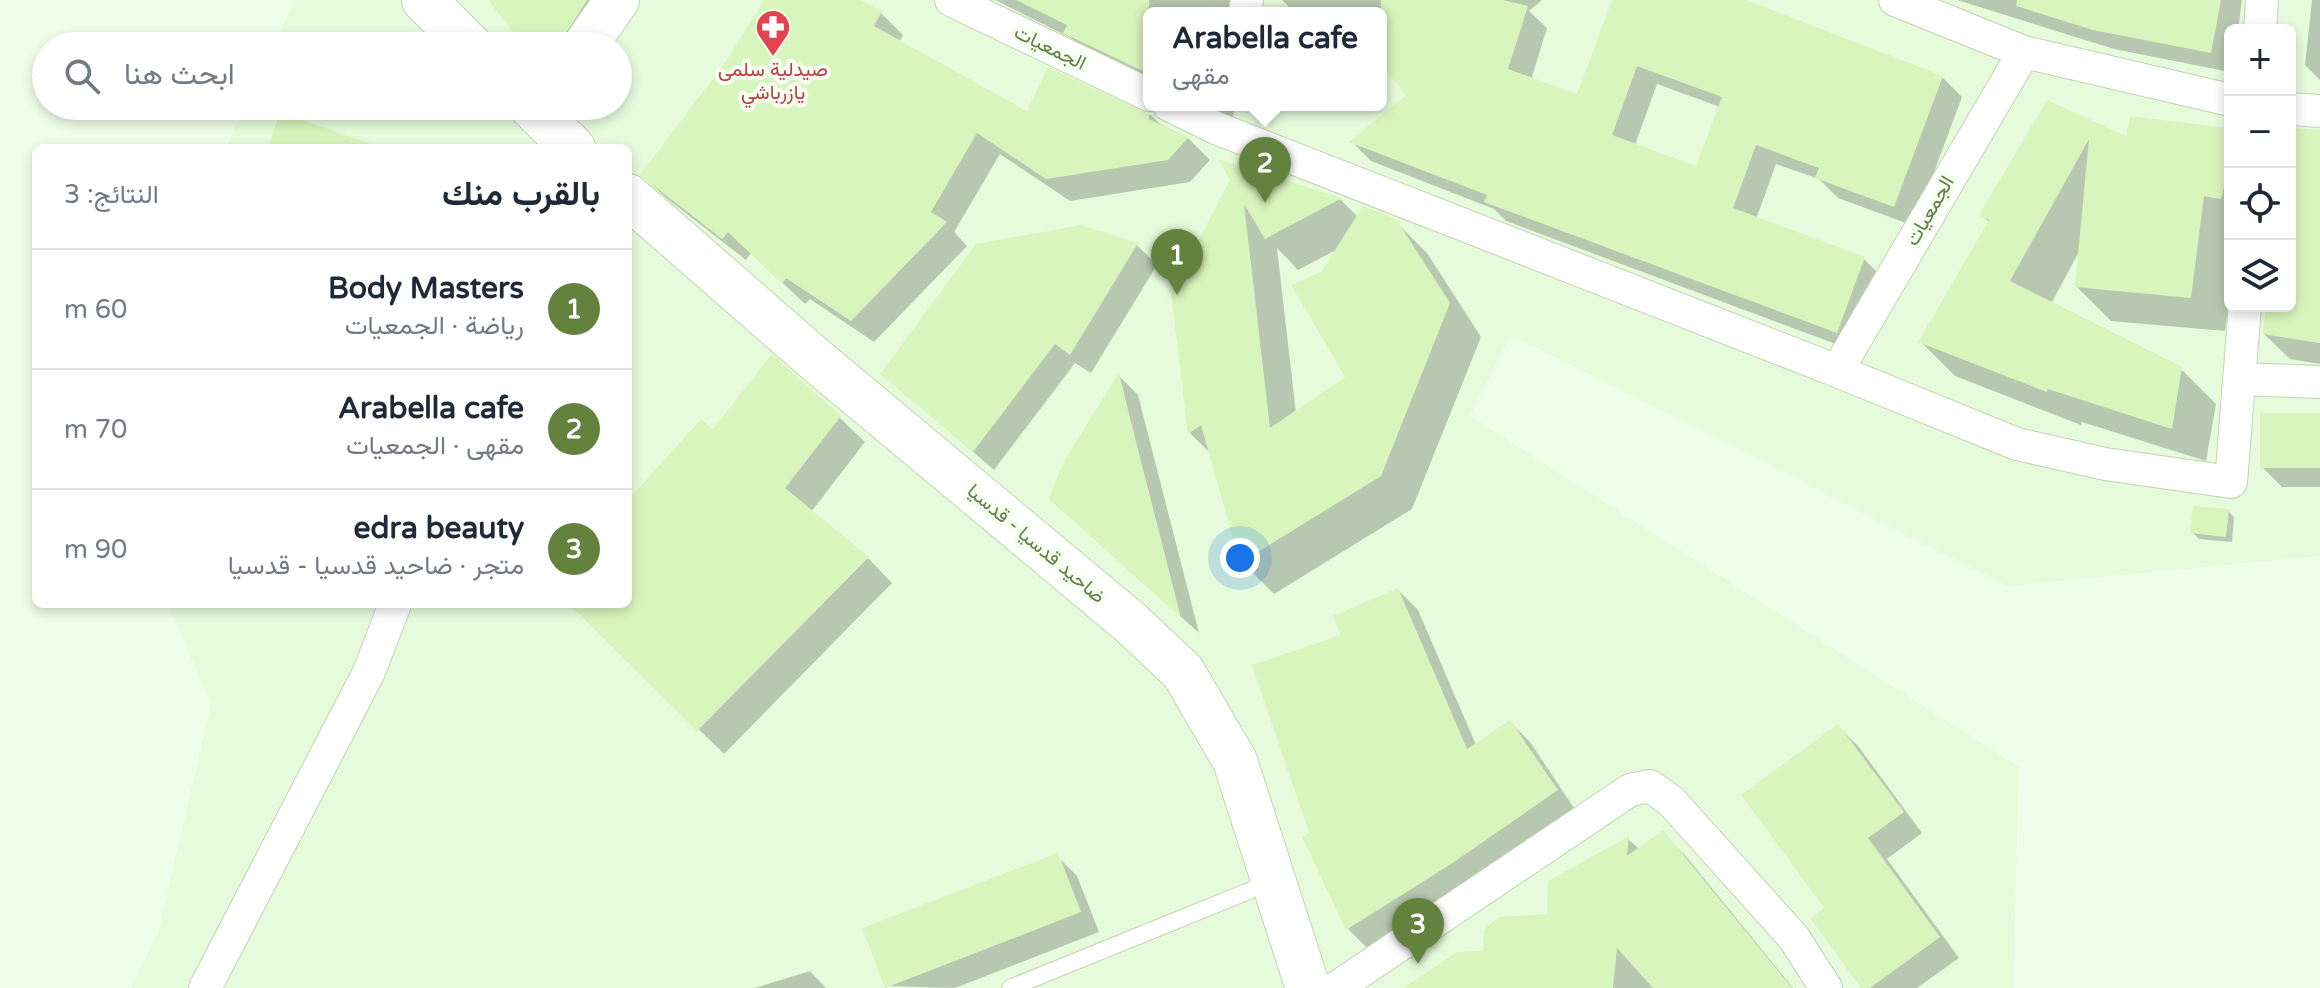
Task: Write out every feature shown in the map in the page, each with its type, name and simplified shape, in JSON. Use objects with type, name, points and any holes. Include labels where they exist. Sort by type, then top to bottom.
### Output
[{"type":"main road","points":[[424,0],[456,32]]},
{"type":"main road","points":[[595,32],[617,0]]},
{"type":"main road","points":[[547,120],[568,144]]},
{"type":"main road","name":"ضاحيد قدسيا - قدسيا","points":[[632,199],[817,361],[1131,623],[1183,672],[1235,761],[1308,988]]},
{"type":"street","name":"الجمعيات","points":[[951,0],[1143,92]]},
{"type":"street","points":[[1895,0],[2024,52],[2224,99]]},
{"type":"street","points":[[2260,24],[2262,0]]},
{"type":"street","name":"الجمعيات","points":[[1837,371],[2024,52]]},
{"type":"street","points":[[2296,109],[2320,111]]},
{"type":"street","points":[[1196,111],[1219,116],[2017,444],[2105,464],[2231,482],[2245,312]]},
{"type":"street","points":[[2239,379],[2320,382]]},
{"type":"street","points":[[205,988],[369,672],[393,608]]},
{"type":"street","points":[[1336,988],[1630,790],[1650,786],[1671,801],[1794,938],[1826,988]]},
{"type":"lane","points":[[1010,988],[1272,882]]},
{"type":"shaded area","points":[[294,0],[2320,0],[2320,556],[2007,586],[1511,335],[1470,416],[2019,767],[2013,988],[131,988],[158,933],[211,704],[170,608],[632,608],[632,144],[228,144],[239,120],[632,120],[632,32],[279,32]]},
{"type":"building","points":[[488,0],[587,0],[567,32],[513,32]]},
{"type":"building","points":[[764,0],[861,0],[882,11],[874,26],[1027,111],[1048,67],[1149,114],[1149,119],[1188,138],[1168,160],[1046,179],[977,133],[931,212],[947,222],[851,321],[786,278],[782,284],[728,232],[722,239],[640,175],[727,60]]},
{"type":"building","points":[[1016,0],[1149,0],[1149,7],[1143,7],[1143,71],[1063,33],[1067,25]]},
{"type":"building","points":[[1381,0],[1503,0],[1528,6],[1508,69],[1577,94],[1612,0],[1746,0],[1943,76],[1894,207],[1815,178],[1819,168],[1756,145],[1733,208],[1865,257],[1837,333],[1484,202],[1487,195],[1349,142],[1406,95],[1387,72],[1387,7],[1381,7]],"holes":[[[1637,66],[1722,97],[1696,166],[1612,135]]]},
{"type":"building","points":[[2017,0],[2221,0],[2211,53],[2093,30],[2016,6]]},
{"type":"building","points":[[2047,100],[2126,136],[2130,116],[2224,127],[2224,187],[2221,199],[2204,196],[2191,298],[2075,287],[2089,139],[2010,281],[2182,367],[2172,429],[2048,389],[2047,392],[1918,342],[1989,220],[1979,215]]},
{"type":"building","points":[[277,120],[303,120],[371,144],[269,144]]},
{"type":"building","points":[[2296,128],[2320,130],[2320,343],[2262,334],[2265,312],[2296,312]]},
{"type":"building","points":[[1218,159],[1238,165],[1240,161],[1240,166],[1342,198],[1265,239],[1244,204],[1270,428],[1345,377],[1291,285],[1321,272],[1363,206],[1396,219],[1450,303],[1381,476],[1240,563],[1201,425],[1188,434],[1171,293],[1230,180]]},
{"type":"building","points":[[1081,225],[1138,243],[1070,355],[1055,344],[973,452],[880,374],[976,244]]},
{"type":"building","points":[[772,354],[841,416],[785,488],[869,557],[697,731],[573,608],[632,608],[632,496],[701,419],[713,429]]},
{"type":"building","points":[[1119,373],[1181,618],[1049,499],[1065,459]]},
{"type":"building","points":[[2260,413],[2320,413],[2320,468],[2260,468]]},
{"type":"building","points":[[2193,506],[2229,509],[2226,537],[2190,533]]},
{"type":"building","points":[[1398,588],[1467,749],[1510,720],[1558,790],[1451,864],[1346,930],[1302,837],[1309,833],[1252,665],[1341,635],[1333,616]]},
{"type":"building","points":[[1838,724],[1904,812],[1868,838],[1940,937],[1870,988],[1861,988],[1810,918],[1824,908],[1741,795]]},
{"type":"building","points":[[1663,830],[1792,988],[1653,988],[1617,948],[1613,988],[1403,988],[1457,952],[1483,951],[1484,930],[1498,917],[1547,914],[1548,881],[1629,836],[1627,856]]},
{"type":"building","points":[[1058,853],[1081,912],[885,988],[862,928]]},
{"type":"place","name":"صيدلية سلمى يازرباشي","points":[[773,58]]},
{"type":"place","name":"Arabella cafe","points":[[1265,203]]},
{"type":"place","name":"Body Masters","points":[[1177,295]]},
{"type":"place","name":"edra beauty","points":[[1418,964]]}]
